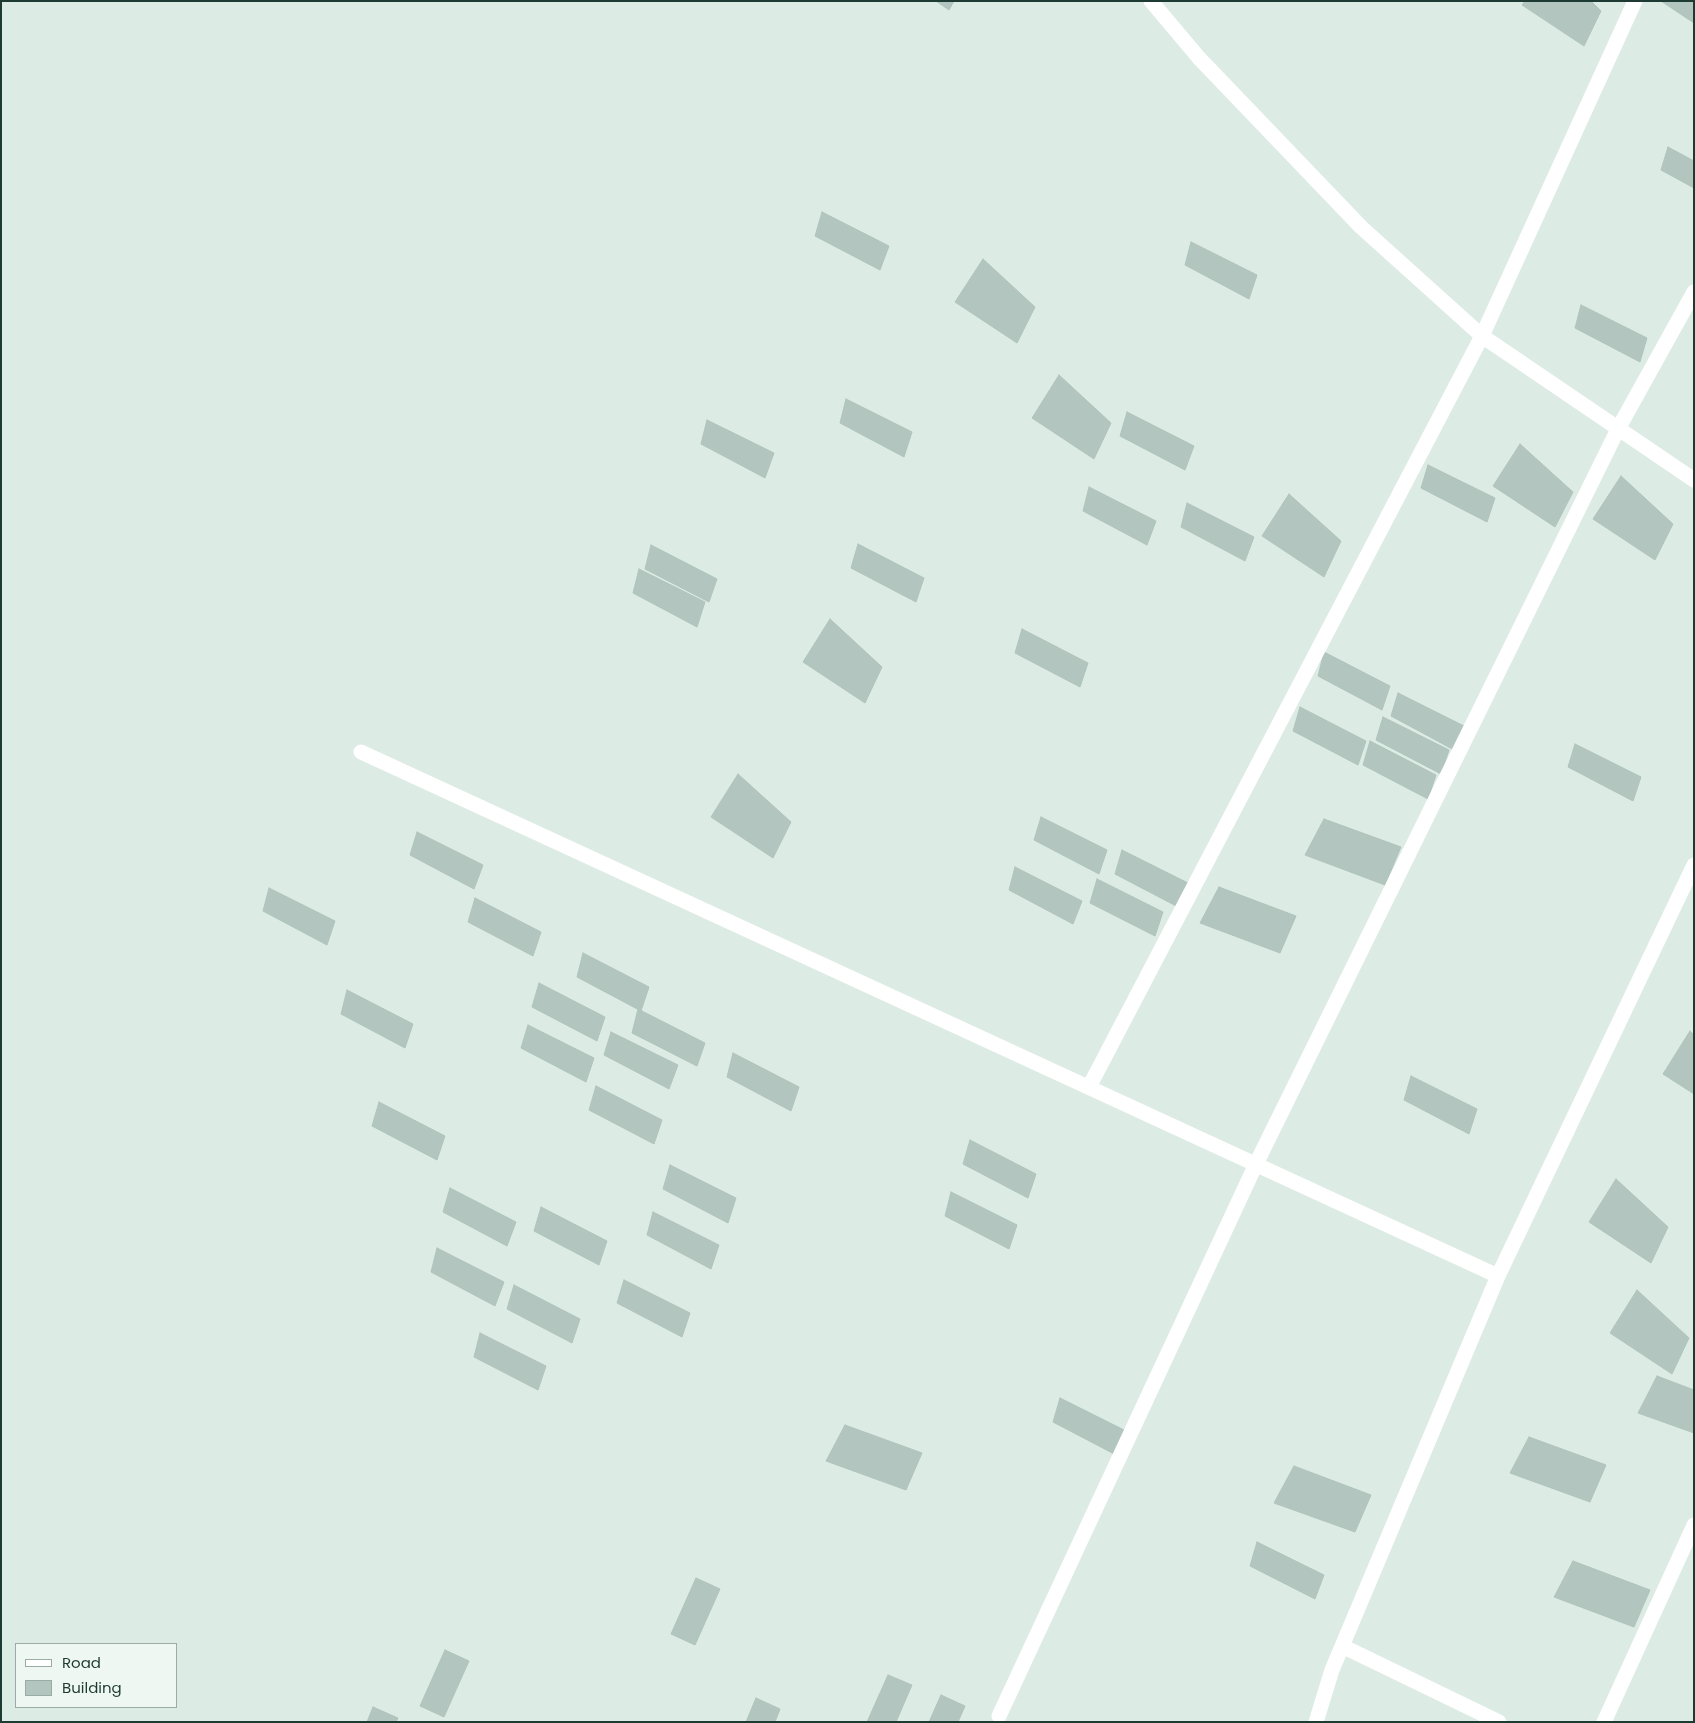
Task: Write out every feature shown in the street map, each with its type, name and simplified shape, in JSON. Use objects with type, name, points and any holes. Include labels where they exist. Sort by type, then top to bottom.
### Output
[{"type":"street","points":[[1151,1],[1199,58],[1361,227],[1482,336],[1694,480]]},
{"type":"street","points":[[1089,1087],[1482,336],[1635,1]]},
{"type":"street","points":[[999,1716],[1256,1164],[1618,429],[1694,292]]},
{"type":"street","points":[[361,752],[1498,1276]]},
{"type":"street","points":[[1316,1722],[1332,1670],[1498,1276],[1694,865]]},
{"type":"street","points":[[1604,1722],[1694,1524]]},
{"type":"street","points":[[1342,1646],[1499,1722]]},
{"type":"building","points":[[936,1],[954,1],[949,10]]},
{"type":"building","points":[[1525,1],[1591,1],[1601,11],[1584,46],[1522,5]]},
{"type":"building","points":[[1661,1],[1694,1],[1694,23]]},
{"type":"building","points":[[1668,147],[1694,161],[1694,188],[1661,170]]},
{"type":"building","points":[[822,212],[889,246],[880,270],[815,236]]},
{"type":"building","points":[[1191,242],[1257,275],[1249,299],[1185,265]]},
{"type":"building","points":[[983,259],[1035,307],[1017,343],[955,302]]},
{"type":"building","points":[[1581,305],[1647,338],[1640,362],[1575,328]]},
{"type":"building","points":[[1059,375],[1111,423],[1094,459],[1032,418]]},
{"type":"building","points":[[846,399],[912,432],[904,457],[840,423]]},
{"type":"building","points":[[1127,412],[1194,446],[1185,470],[1120,436]]},
{"type":"building","points":[[707,420],[774,453],[765,478],[701,444]]},
{"type":"building","points":[[1520,444],[1573,492],[1555,527],[1493,486]]},
{"type":"building","points":[[1428,465],[1495,498],[1487,522],[1421,488]]},
{"type":"building","points":[[1621,476],[1673,524],[1655,560],[1593,519]]},
{"type":"building","points":[[1089,487],[1156,521],[1147,545],[1083,511]]},
{"type":"building","points":[[1289,494],[1341,541],[1324,577],[1262,536]]},
{"type":"building","points":[[1187,503],[1254,537],[1245,561],[1181,527]]},
{"type":"building","points":[[858,544],[924,578],[916,602],[851,568]]},
{"type":"building","points":[[651,545],[717,579],[709,602],[645,569]]},
{"type":"building","points":[[639,569],[705,602],[697,627],[633,593]]},
{"type":"building","points":[[830,619],[882,667],[865,703],[803,662]]},
{"type":"building","points":[[1022,629],[1088,663],[1080,687],[1015,653]]},
{"type":"building","points":[[1324,652],[1390,686],[1382,710],[1318,676]]},
{"type":"building","points":[[1398,693],[1464,726],[1456,751],[1391,716]]},
{"type":"building","points":[[1300,707],[1366,741],[1358,765],[1293,731]]},
{"type":"building","points":[[1383,717],[1449,750],[1441,774],[1376,740]]},
{"type":"building","points":[[1370,741],[1436,775],[1428,799],[1363,765]]},
{"type":"building","points":[[1575,744],[1641,777],[1633,801],[1568,767]]},
{"type":"building","points":[[738,774],[791,822],[773,858],[711,817]]},
{"type":"building","points":[[1041,817],[1107,850],[1099,874],[1034,840]]},
{"type":"building","points":[[1324,819],[1401,847],[1385,885],[1305,855]]},
{"type":"building","points":[[417,832],[483,865],[474,889],[410,855]]},
{"type":"building","points":[[1122,850],[1188,883],[1180,908],[1115,874]]},
{"type":"building","points":[[1015,867],[1082,901],[1073,924],[1009,890]]},
{"type":"building","points":[[1097,879],[1163,912],[1155,936],[1090,903]]},
{"type":"building","points":[[1219,887],[1296,916],[1280,953],[1200,923]]},
{"type":"building","points":[[269,888],[335,921],[327,945],[263,911]]},
{"type":"building","points":[[475,898],[541,932],[533,956],[468,922]]},
{"type":"building","points":[[583,953],[649,987],[641,1011],[577,977]]},
{"type":"building","points":[[539,983],[605,1017],[597,1041],[532,1007]]},
{"type":"building","points":[[347,990],[413,1024],[405,1048],[341,1014]]},
{"type":"building","points":[[638,1009],[705,1043],[697,1066],[632,1033]]},
{"type":"building","points":[[528,1025],[594,1058],[586,1082],[521,1048]]},
{"type":"building","points":[[1690,1031],[1694,1035],[1694,1094],[1663,1074]]},
{"type":"building","points":[[611,1032],[678,1065],[669,1089],[604,1055]]},
{"type":"building","points":[[733,1053],[799,1087],[791,1111],[727,1077]]},
{"type":"building","points":[[1411,1076],[1477,1109],[1469,1134],[1404,1100]]},
{"type":"building","points":[[596,1086],[662,1120],[654,1144],[589,1110]]},
{"type":"building","points":[[379,1102],[445,1136],[437,1160],[372,1126]]},
{"type":"building","points":[[970,1140],[1036,1174],[1028,1198],[963,1164]]},
{"type":"building","points":[[670,1165],[736,1198],[728,1223],[663,1189]]},
{"type":"building","points":[[1616,1179],[1668,1227],[1651,1263],[1589,1222]]},
{"type":"building","points":[[450,1188],[516,1222],[507,1246],[443,1212]]},
{"type":"building","points":[[951,1192],[1017,1225],[1009,1249],[945,1216]]},
{"type":"building","points":[[541,1207],[607,1241],[599,1265],[534,1231]]},
{"type":"building","points":[[653,1212],[719,1245],[711,1269],[647,1235]]},
{"type":"building","points":[[437,1248],[504,1282],[495,1306],[431,1272]]},
{"type":"building","points":[[624,1280],[690,1313],[682,1337],[617,1303]]},
{"type":"building","points":[[514,1285],[580,1319],[572,1343],[507,1309]]},
{"type":"building","points":[[1637,1290],[1689,1338],[1672,1374],[1610,1333]]},
{"type":"building","points":[[480,1333],[546,1366],[538,1390],[474,1357]]},
{"type":"building","points":[[1657,1376],[1694,1390],[1694,1433],[1638,1413]]},
{"type":"building","points":[[1060,1398],[1126,1431],[1118,1456],[1053,1422]]},
{"type":"building","points":[[845,1425],[922,1453],[906,1490],[826,1461]]},
{"type":"building","points":[[1529,1437],[1606,1465],[1590,1502],[1510,1473]]},
{"type":"building","points":[[1294,1466],[1371,1495],[1355,1532],[1274,1503]]},
{"type":"building","points":[[1257,1542],[1324,1575],[1315,1599],[1250,1566]]},
{"type":"building","points":[[1573,1561],[1650,1590],[1634,1627],[1554,1597]]},
{"type":"building","points":[[696,1578],[720,1589],[695,1645],[671,1634]]},
{"type":"building","points":[[445,1650],[469,1661],[444,1717],[420,1706]]},
{"type":"building","points":[[888,1675],[912,1685],[896,1722],[867,1722]]},
{"type":"building","points":[[941,1695],[965,1706],[958,1722],[929,1722]]},
{"type":"building","points":[[756,1698],[780,1709],[775,1722],[746,1722]]},
{"type":"building","points":[[373,1707],[398,1718],[396,1722],[367,1722]]}]
